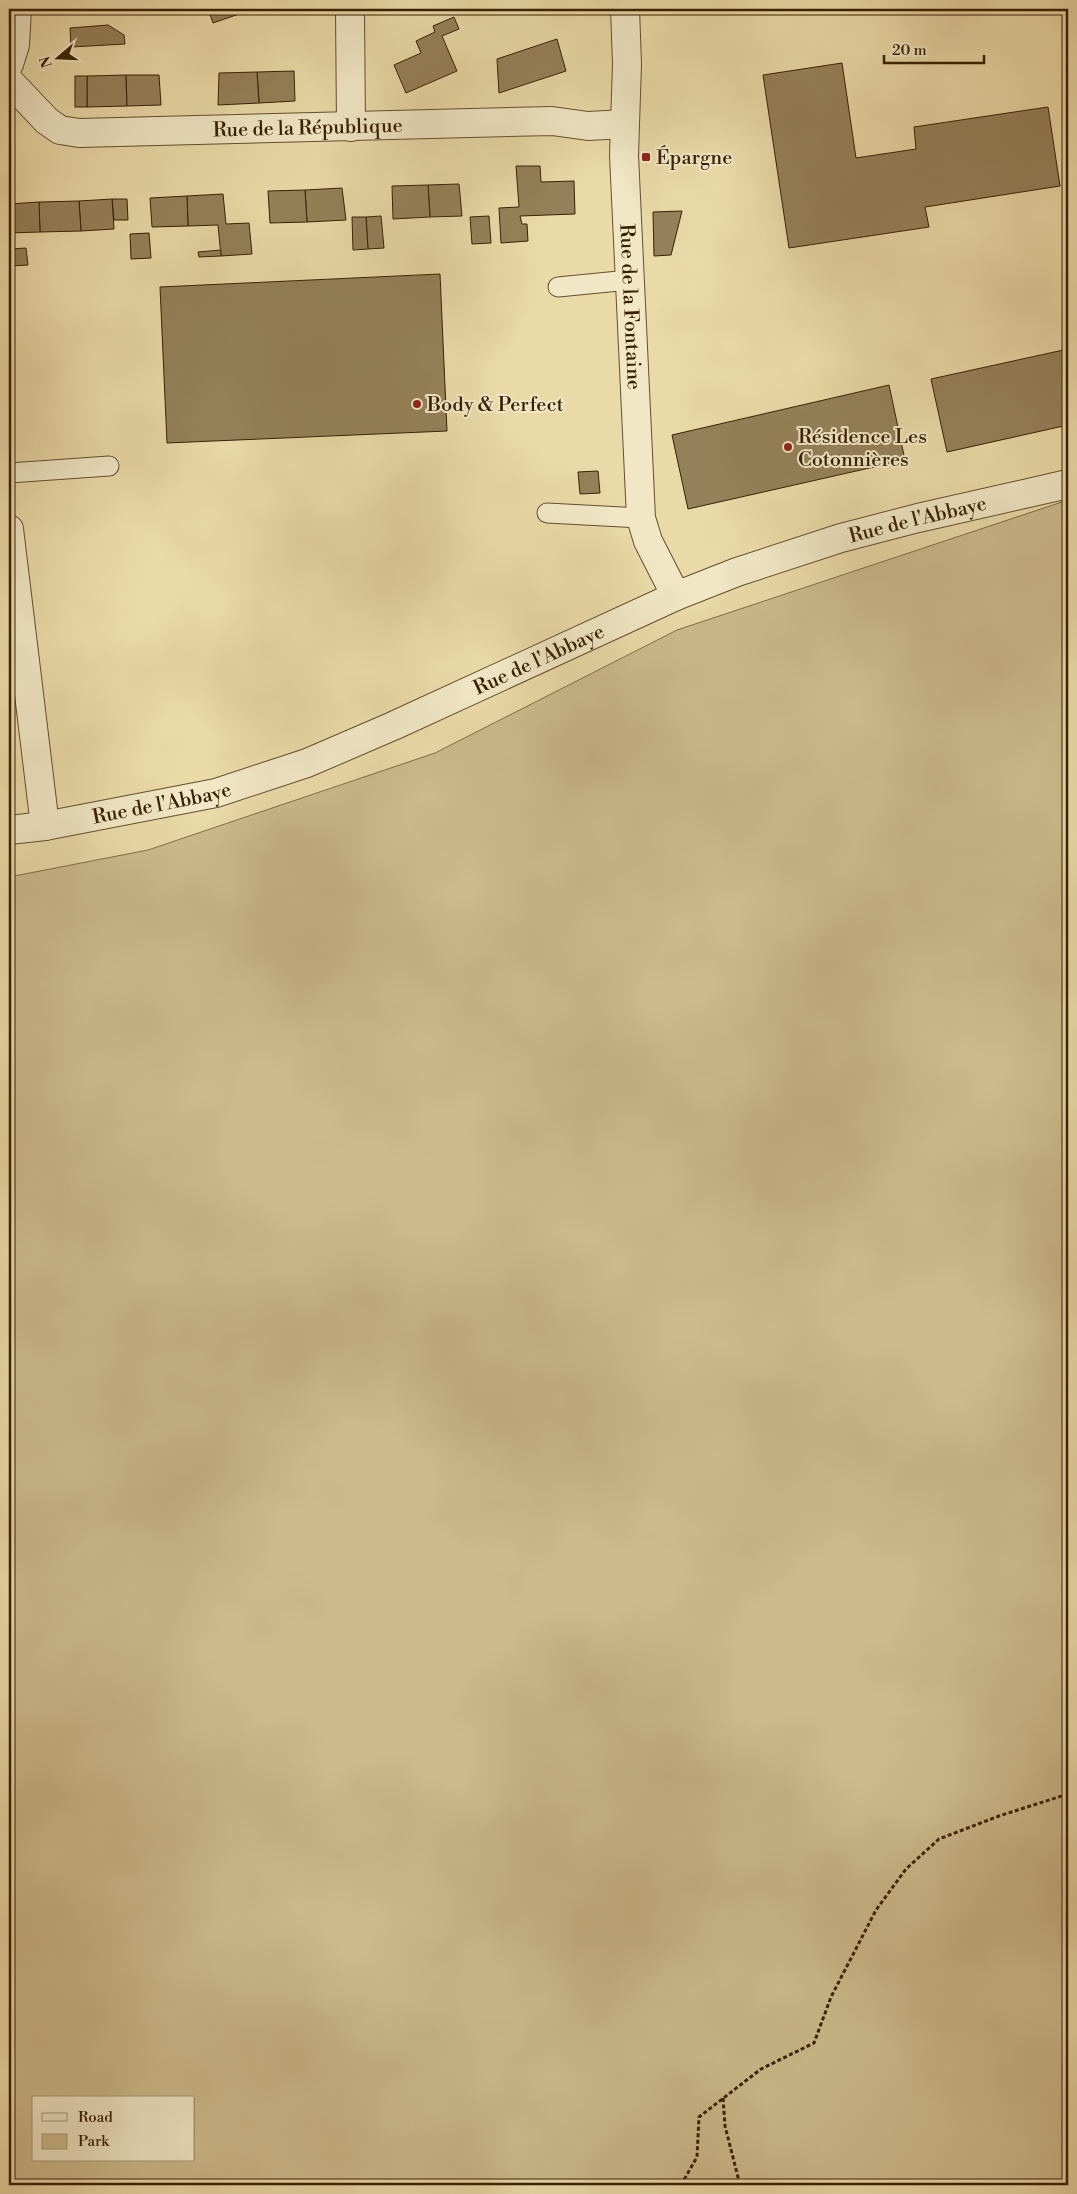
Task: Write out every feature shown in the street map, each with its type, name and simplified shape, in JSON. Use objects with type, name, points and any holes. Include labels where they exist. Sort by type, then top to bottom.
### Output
[{"type":"street","points":[[9,64],[14,45],[17,9]]},
{"type":"street","points":[[350,9],[352,127]]},
{"type":"street","name":"Rue de la Fontaine","points":[[625,9],[627,64],[624,155],[641,518],[648,541],[676,596]]},
{"type":"street","name":"Rue de la République","points":[[9,81],[47,121],[60,130],[79,133],[552,121],[588,126],[625,124]]},
{"type":"street","name":"Rue de l'Abbaye","points":[[9,830],[45,826],[216,793],[307,763],[402,722],[676,596],[746,568],[841,538],[918,518],[1068,484]]},
{"type":"street","points":[[9,529],[45,826]]},
{"type":"lane","points":[[558,287],[629,280]]},
{"type":"lane","points":[[9,473],[109,466]]},
{"type":"lane","points":[[547,513],[641,518]]},
{"type":"path","points":[[681,2185],[697,2157],[699,2117],[761,2069],[814,2042],[831,1996],[876,1910],[906,1869],[939,1838],[1068,1794]]},
{"type":"path","points":[[723,2098],[725,2126],[740,2185]]},
{"type":"green space","points":[[1068,500],[1068,2185],[9,2185],[9,877],[148,850],[435,753],[677,630]]},
{"type":"building","points":[[208,9],[237,9],[239,14],[213,23]]},
{"type":"building","points":[[454,17],[459,29],[442,36],[457,71],[406,93],[394,65],[421,53],[416,41],[435,32],[433,26]]},
{"type":"building","points":[[108,25],[124,35],[125,44],[71,47],[70,28]]},
{"type":"building","points":[[557,39],[566,71],[499,93],[497,59]]},
{"type":"building","points":[[842,63],[856,158],[916,149],[914,127],[1048,107],[1060,186],[925,207],[929,227],[789,248],[763,75]]},
{"type":"building","points":[[294,71],[295,101],[259,103],[257,72]]},
{"type":"building","points":[[257,72],[259,103],[218,105],[219,73]]},
{"type":"building","points":[[126,75],[127,106],[87,107],[87,76]]},
{"type":"building","points":[[126,75],[159,75],[161,105],[127,106]]},
{"type":"building","points":[[75,76],[87,76],[87,107],[75,107]]},
{"type":"building","points":[[516,166],[540,166],[541,182],[574,181],[575,214],[520,216],[522,224],[527,224],[528,241],[501,243],[499,208],[519,207]]},
{"type":"building","points":[[459,184],[462,216],[430,217],[428,185]]},
{"type":"building","points":[[428,185],[430,217],[393,219],[392,186]]},
{"type":"building","points":[[342,188],[346,220],[307,222],[305,190]]},
{"type":"building","points":[[305,190],[307,222],[270,223],[268,191]]},
{"type":"building","points":[[223,194],[226,224],[249,223],[252,254],[221,256],[218,225],[188,226],[187,196]]},
{"type":"building","points":[[187,196],[188,226],[152,227],[150,198]]},
{"type":"building","points":[[112,199],[127,199],[128,220],[114,220]]},
{"type":"building","points":[[112,199],[114,229],[81,231],[79,201]]},
{"type":"building","points":[[79,201],[81,231],[40,232],[39,202]]},
{"type":"building","points":[[39,202],[40,232],[9,233],[9,204]]},
{"type":"building","points":[[682,211],[671,255],[654,256],[653,212]]},
{"type":"building","points":[[381,216],[384,248],[368,249],[366,217]]},
{"type":"building","points":[[489,216],[491,243],[472,244],[470,217]]},
{"type":"building","points":[[352,217],[366,217],[368,249],[353,250]]},
{"type":"building","points":[[149,233],[151,258],[131,259],[130,234]]},
{"type":"building","points":[[26,248],[28,265],[9,266],[9,249]]},
{"type":"building","points":[[221,250],[221,256],[199,257],[198,252]]},
{"type":"building","points":[[440,274],[447,431],[167,443],[160,287]]},
{"type":"building","points":[[1068,349],[1068,425],[947,452],[931,379]]},
{"type":"building","name":"Résidence Les Cotonnières","points":[[889,385],[905,460],[688,509],[672,435]]},
{"type":"building","points":[[598,471],[600,493],[580,494],[578,472]]},
{"type":"place","name":"Épargne","points":[[646,157]]},
{"type":"place","name":"Body & Perfect","points":[[417,404]]},
{"type":"place","name":"Résidence Les Cotonnières","points":[[788,447]]}]
